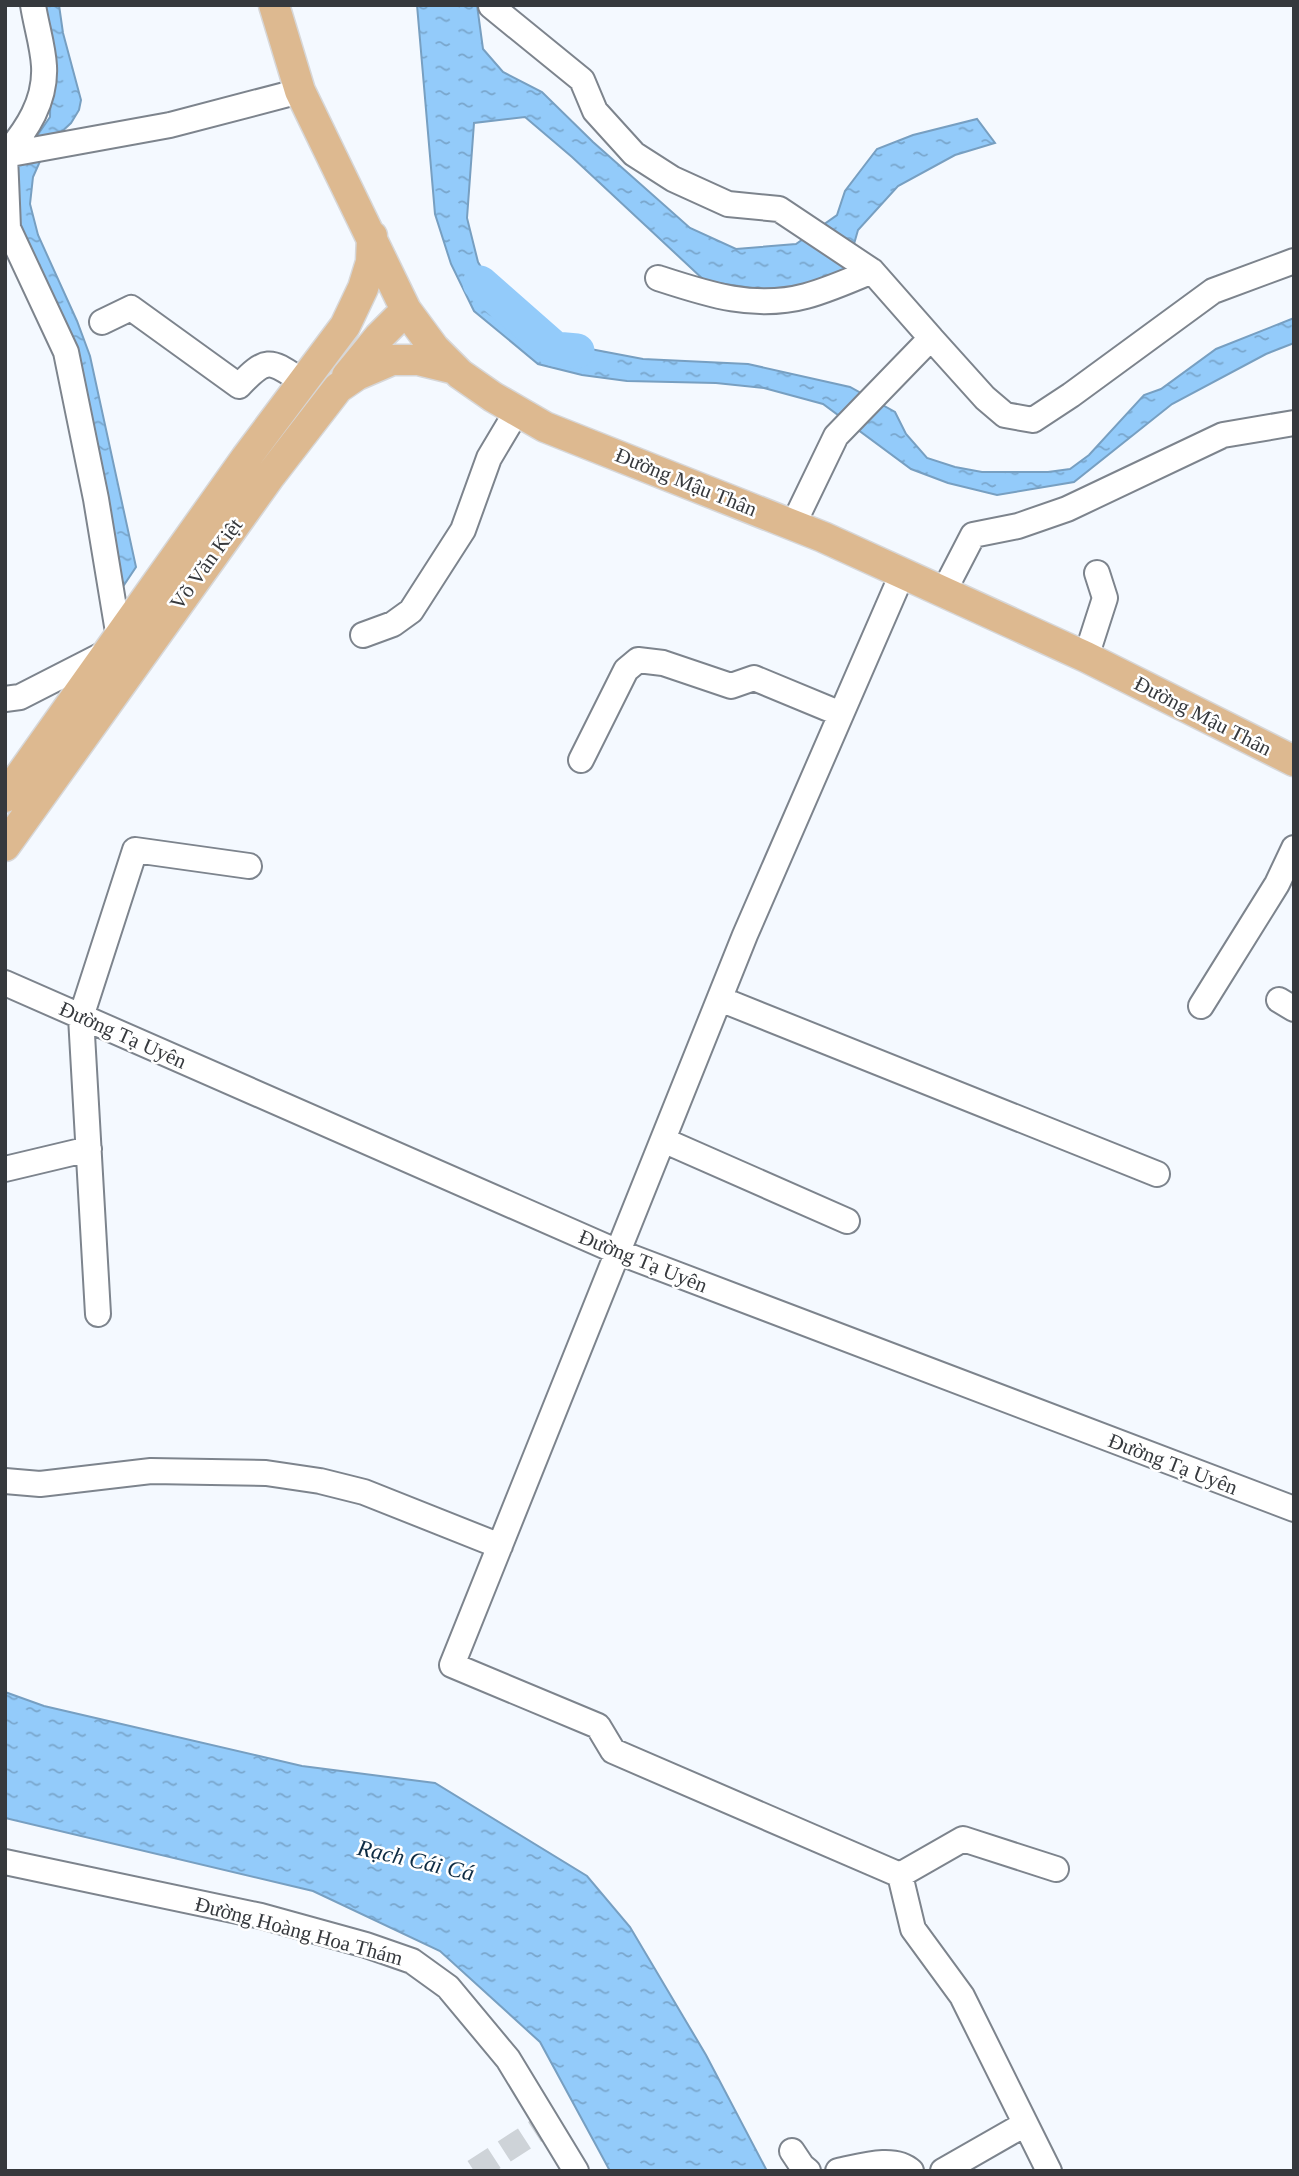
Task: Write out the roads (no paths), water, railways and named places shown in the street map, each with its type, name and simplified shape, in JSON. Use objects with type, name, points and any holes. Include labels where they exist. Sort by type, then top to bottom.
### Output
[{"type":"main road","name":"Đường Mậu Thân","points":[[274,5],[300,91],[406,310],[434,348],[455,369],[493,397],[545,427],[793,525],[903,572],[1086,657],[1294,761]]},
{"type":"main road","name":"Võ Văn Kiệt","points":[[5,797],[348,319],[363,288],[371,262],[372,236]]},
{"type":"main road","points":[[348,319],[406,310]]},
{"type":"main road","points":[[309,376],[338,388],[359,360],[406,310]]},
{"type":"main road","name":"Võ Văn Kiệt","points":[[5,846],[262,487],[338,388],[357,375],[392,360],[418,360],[455,369]]},
{"type":"street","points":[[5,699],[20,697],[115,644],[96,499],[66,352],[8,228],[11,154],[37,107],[43,80],[44,64],[33,5]]},
{"type":"street","points":[[494,5],[491,6],[582,80],[595,111],[634,154],[673,179],[728,204],[779,209],[872,271],[985,398],[1005,415],[1033,420],[1213,291],[1294,261]]},
{"type":"street","points":[[11,154],[170,125],[300,91]]},
{"type":"street","points":[[658,278],[715,297],[756,303],[806,296],[872,271]]},
{"type":"street","points":[[102,322],[131,308],[239,386],[253,371],[266,363],[309,376]]},
{"type":"street","points":[[793,525],[836,436],[931,338]]},
{"type":"street","points":[[363,635],[393,624],[411,611],[463,530],[489,458],[517,411]]},
{"type":"street","points":[[944,591],[972,535],[1018,526],[1067,509],[1223,435],[1294,423]]},
{"type":"street","points":[[900,1875],[613,1751],[598,1726],[452,1665],[720,999],[903,572]]},
{"type":"street","points":[[1086,657],[1105,598],[1097,573]]},
{"type":"street","points":[[581,760],[626,670],[638,660],[663,663],[731,686],[754,678],[841,714]]},
{"type":"street","points":[[1201,1006],[1277,884],[1294,848]]},
{"type":"street","points":[[98,1314],[81,1017],[135,849],[249,866]]},
{"type":"street","name":"Đường Tạ Uyên","points":[[5,983],[618,1252],[1294,1509]]},
{"type":"street","points":[[720,999],[1157,1174]]},
{"type":"street","points":[[663,1140],[847,1221]]},
{"type":"street","points":[[5,1168],[89,1149]]},
{"type":"street","points":[[5,1481],[40,1484],[152,1471],[266,1473],[320,1481],[364,1492],[500,1546]]},
{"type":"street","points":[[900,1875],[963,1839],[1056,1868]]},
{"type":"street","name":"Đường Hoàng Hoa Thám","points":[[5,1863],[261,1916],[366,1945],[412,1961],[448,1987],[509,2059],[576,2171]]},
{"type":"street","points":[[900,1875],[913,1929],[962,1996],[1049,2171]]},
{"type":"street","points":[[943,2171],[1026,2124]]},
{"type":"street","points":[[792,2151],[808,2171]]},
{"type":"street","points":[[838,2171],[892,2162],[904,2164],[911,2171]]},
{"type":"water","points":[[40,5],[59,5],[63,33],[81,100],[79,110],[71,123],[57,136],[41,159],[33,177],[30,204],[38,235],[90,356],[136,567],[118,594],[111,545],[16,228],[14,169],[50,117],[51,68]]},
{"type":"water","points":[[417,5],[477,5],[483,49],[503,72],[542,92],[593,142],[690,228],[736,249],[796,244],[837,215],[845,191],[877,149],[913,135],[977,119],[995,143],[955,155],[898,186],[858,230],[848,265],[817,287],[765,290],[705,281],[525,117],[474,123],[467,218],[478,262],[493,287],[526,328],[564,344],[643,359],[748,364],[850,387],[895,412],[906,434],[927,458],[982,472],[1048,472],[1070,469],[1089,455],[1144,395],[1161,389],[1216,349],[1294,318],[1294,343],[1266,354],[1172,404],[1074,482],[997,495],[948,483],[911,469],[823,404],[764,388],[716,383],[627,381],[582,375],[538,364],[474,311],[451,264],[435,214]]},
{"type":"water","name":"Rạch Cái Cá","points":[[5,1692],[44,1706],[302,1766],[435,1783],[587,1876],[630,1927],[706,2055],[767,2171],[610,2171],[540,2042],[440,1951],[313,1891],[5,1818]]},
{"type":"waterway","points":[[480,283],[555,349],[577,351]]},
{"type":"tunnel","points":[[474,2171],[547,2124]]}]
